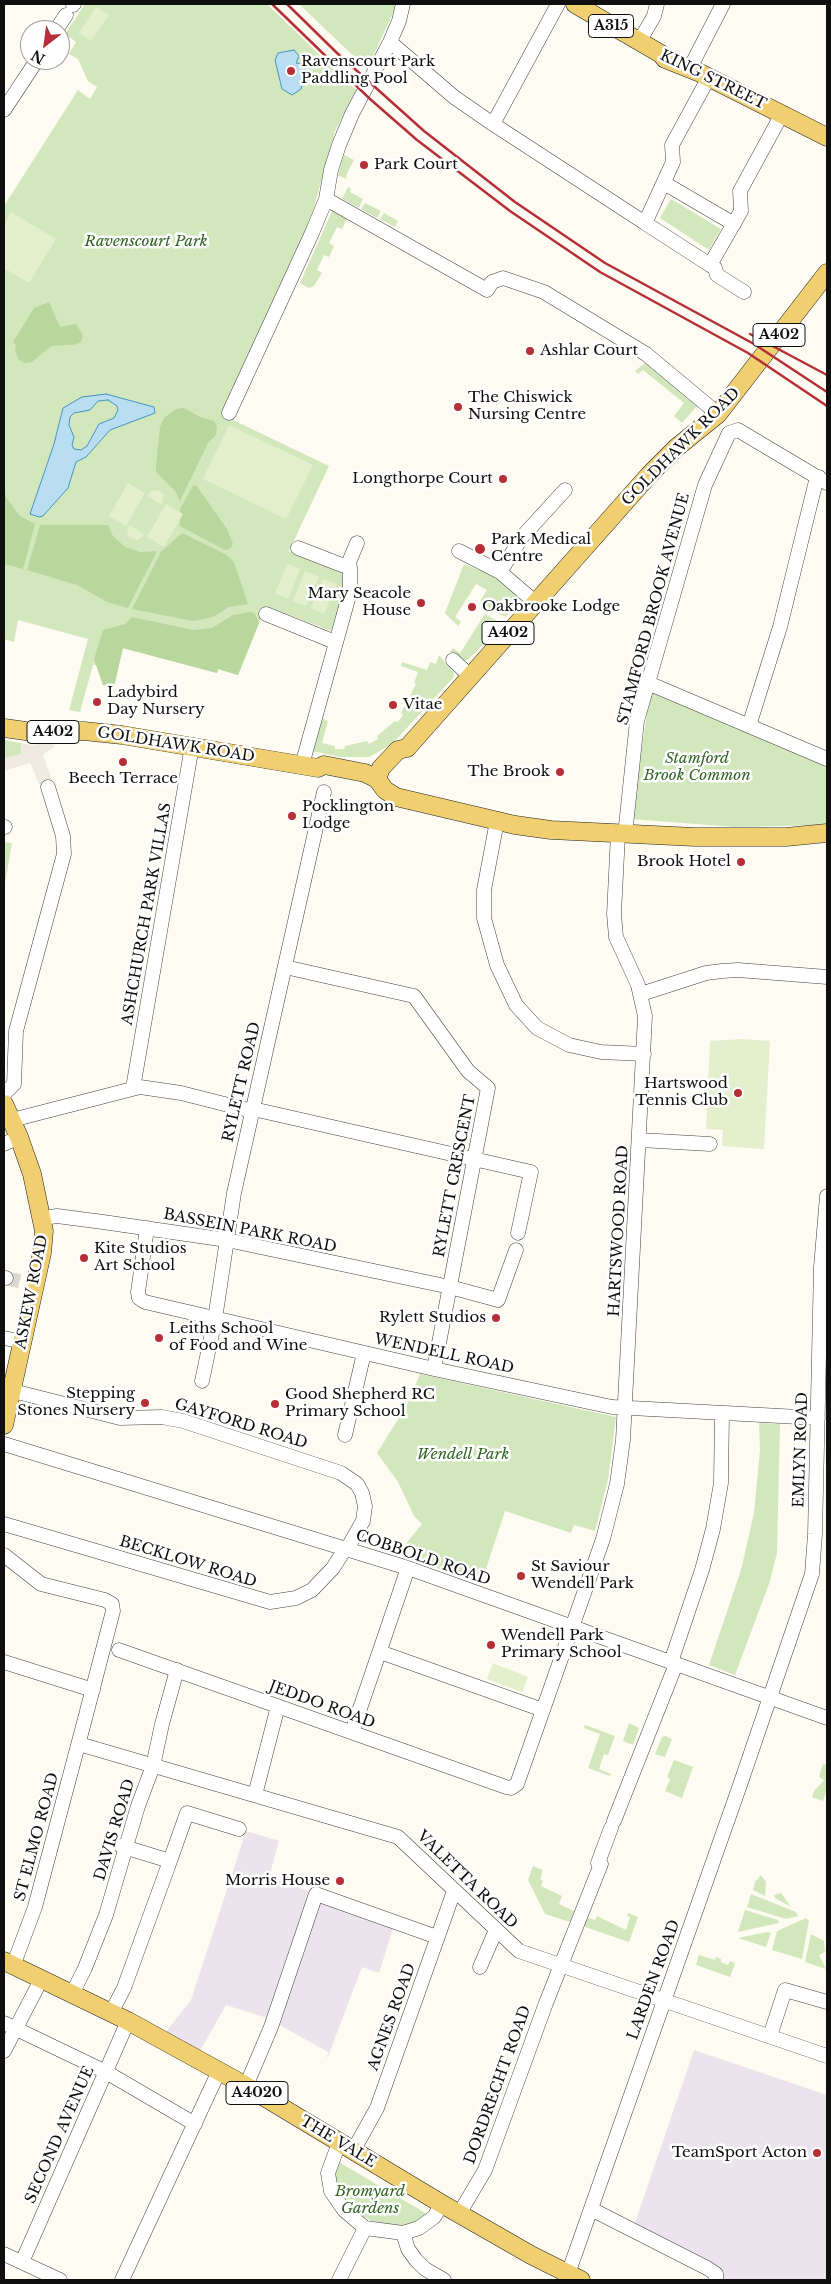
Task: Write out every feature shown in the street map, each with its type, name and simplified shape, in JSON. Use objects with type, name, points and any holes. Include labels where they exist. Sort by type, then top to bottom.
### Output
[{"type":"main road","name":"KING STREET","points":[[578,4],[661,54],[665,59],[709,77],[827,136]]},
{"type":"main road","name":"GOLDHAWK ROAD","points":[[4,728],[49,733],[72,731],[102,732],[310,766],[324,765],[365,773],[377,779],[381,768],[395,754],[407,748],[662,461],[718,414],[827,273]]},
{"type":"main road","points":[[377,779],[385,790],[396,797],[497,821],[551,830],[728,838],[786,837],[827,833]]},
{"type":"main road","name":"ASKEW ROAD","points":[[4,1104],[12,1120],[12,1141],[32,1174],[43,1218],[42,1253],[29,1283],[23,1342],[4,1425]]},
{"type":"main road","name":"THE VALE","points":[[9,1964],[128,2021],[246,2086],[459,2214],[575,2277]]},
{"type":"street","points":[[230,414],[326,199],[331,170],[339,145],[352,114],[390,42],[399,21],[403,4]]},
{"type":"street","points":[[493,124],[558,4]]},
{"type":"street","points":[[639,42],[654,16],[657,4]]},
{"type":"street","points":[[690,68],[723,4]]},
{"type":"street","points":[[63,20],[71,8]]},
{"type":"street","points":[[390,42],[454,97],[715,268],[717,275],[744,292]]},
{"type":"street","points":[[4,110],[30,70]]},
{"type":"street","points":[[644,223],[674,159],[672,145],[709,77]]},
{"type":"street","points":[[710,265],[734,224],[743,204],[740,191],[782,114]]},
{"type":"street","points":[[664,183],[734,224]]},
{"type":"street","points":[[326,199],[487,290],[492,282],[503,278],[544,292],[646,354],[718,414]]},
{"type":"street","name":"STAMFORD BROOK AVENUE","points":[[621,834],[637,721],[705,486],[728,433],[734,429],[823,480]]},
{"type":"street","points":[[750,726],[780,627],[815,485],[823,480]]},
{"type":"street","points":[[500,572],[522,537],[565,490]]},
{"type":"street","points":[[347,567],[357,543]]},
{"type":"street","points":[[298,548],[350,568],[350,592],[335,642],[320,705],[310,766]]},
{"type":"street","points":[[459,551],[500,572],[535,602]]},
{"type":"street","points":[[266,614],[335,642]]},
{"type":"street","points":[[453,660],[470,676]]},
{"type":"street","points":[[648,683],[827,759]]},
{"type":"street","name":"ASHCHURCH PARK VILLAS","points":[[133,1088],[192,746]]},
{"type":"street","points":[[4,1094],[14,1084],[16,1031],[64,854],[63,836],[48,786]]},
{"type":"street","name":"RYLETT ROAD","points":[[202,1381],[215,1319],[234,1193],[324,792]]},
{"type":"street","points":[[497,821],[484,890],[484,918],[497,965],[516,1005],[537,1028],[569,1045],[602,1052],[644,1054]]},
{"type":"street","name":"HARTSWOOD ROAD","points":[[514,1786],[520,1779],[603,1539],[620,1467],[626,1408],[645,1016],[641,994],[620,948],[615,931],[621,834]]},
{"type":"street","name":"RYLETT CRESCENT","points":[[285,967],[414,996],[468,1071],[488,1088],[434,1369]]},
{"type":"street","points":[[641,994],[706,973],[722,970],[827,977]]},
{"type":"street","points":[[12,1120],[133,1088],[147,1087],[475,1159],[531,1172],[518,1234]]},
{"type":"street","points":[[640,1140],[710,1144]]},
{"type":"street","name":"EMLYN ROAD","points":[[770,1698],[807,1590],[814,1561],[822,1267],[827,1196]]},
{"type":"street","name":"BASSEIN PARK ROAD","points":[[43,1218],[57,1216],[227,1240],[450,1287],[498,1300],[516,1250]]},
{"type":"street","name":"WENDELL ROAD","points":[[147,1228],[139,1298],[145,1302],[434,1369],[626,1408],[818,1418]]},
{"type":"street","points":[[4,1338],[23,1342]]},
{"type":"street","points":[[345,1435],[364,1353]]},
{"type":"street","name":"GAYFORD ROAD","points":[[13,1391],[120,1418],[176,1419],[341,1473],[357,1484],[362,1493],[365,1506],[363,1521],[346,1549]]},
{"type":"street","name":"DORDRECHT ROAD","points":[[459,2214],[485,2170],[561,1964],[601,1864],[598,1863],[627,1786],[629,1786],[674,1663],[702,1570],[714,1520],[721,1483],[722,1413]]},
{"type":"street","name":"COBBOLD ROAD","points":[[4,1444],[408,1568],[827,1718]]},
{"type":"street","name":"BECKLOW ROAD","points":[[4,1524],[270,1602],[296,1598],[312,1590],[333,1568],[346,1549]]},
{"type":"street","name":"ST ELMO ROAD","points":[[4,1555],[41,1584],[105,1600],[112,1604],[113,1611],[38,1899],[9,1964]]},
{"type":"street","points":[[352,1732],[408,1568]]},
{"type":"street","name":"JEDDO ROAD","points":[[119,1650],[506,1787],[514,1786]]},
{"type":"street","points":[[380,1652],[543,1710]]},
{"type":"street","points":[[4,1662],[93,1690]]},
{"type":"street","name":"DAVIS ROAD","points":[[72,1994],[85,1968],[106,1915],[124,1847],[153,1766],[177,1670]]},
{"type":"street","name":"LARDEN ROAD","points":[[575,2277],[591,2209],[770,1698]]},
{"type":"street","points":[[255,1795],[278,1706]]},
{"type":"street","name":"VALETTA ROAD","points":[[79,1744],[398,1837],[519,1951],[827,2056]]},
{"type":"street","points":[[111,2013],[124,1988],[187,1813],[239,1829]]},
{"type":"street","points":[[124,1847],[170,1861]]},
{"type":"street","name":"AGNES ROAD","points":[[364,2228],[344,2210],[331,2190],[328,2174],[346,2147],[377,2108],[454,1891]]},
{"type":"street","points":[[246,2086],[271,2026],[316,1894],[437,1937]]},
{"type":"street","points":[[480,1967],[496,1930]]},
{"type":"street","points":[[4,2051],[9,2026],[40,1980]]},
{"type":"street","points":[[770,2036],[785,1990],[827,2002]]},
{"type":"street","name":"SECOND AVENUE","points":[[22,2262],[128,2021]]},
{"type":"street","points":[[9,2026],[106,2072],[194,2124]]},
{"type":"street","points":[[122,2280],[219,2072]]},
{"type":"street","points":[[339,2280],[364,2228],[403,2234],[419,2228],[434,2217],[442,2204]]},
{"type":"street","points":[[591,2209],[716,2277]]},
{"type":"street","points":[[403,2234],[408,2250],[416,2260],[425,2269],[444,2280]]},
{"type":"street","points":[[4,2254],[60,2280]]},
{"type":"shaded area","points":[[52,742],[55,746],[43,755],[53,782],[40,786],[30,763],[4,771],[4,758],[22,754],[21,743],[32,745]]},
{"type":"shaded area","points":[[246,1831],[279,1841],[269,1877],[395,1922],[379,1973],[362,1967],[327,2059],[328,2052],[267,2018],[226,2005],[196,2058],[161,2038],[191,2000]]},
{"type":"shaded area","points":[[694,2050],[827,2095],[827,2280],[717,2280],[634,2226]]},
{"type":"green space","name":"Ravenscourt Park","points":[[85,4],[267,4],[356,90],[335,131],[305,233],[223,410],[233,420],[329,466],[289,551],[346,572],[343,593],[331,631],[266,606],[238,675],[218,669],[217,673],[122,648],[114,687],[103,685],[96,665],[93,665],[80,712],[69,710],[88,639],[18,620],[14,642],[4,639],[4,206],[78,90],[90,99],[97,87],[88,81],[78,59],[70,55],[76,42],[70,38],[70,26]]},
{"type":"green space","points":[[299,4],[395,4],[395,9],[367,69]]},
{"type":"green space","points":[[96,7],[109,15],[91,41],[79,33]]},
{"type":"green space","points":[[344,155],[354,160],[346,175],[346,179],[338,175]]},
{"type":"green space","points":[[348,187],[351,189],[350,192],[363,199],[359,208],[342,199]]},
{"type":"green space","points":[[671,199],[721,229],[709,250],[660,218]]},
{"type":"green space","points":[[365,203],[381,211],[377,218],[361,209]]},
{"type":"green space","points":[[333,209],[348,217],[342,229],[337,227],[329,243],[334,246],[329,257],[324,255],[317,270],[322,273],[314,286],[309,288],[300,283]]},
{"type":"green space","points":[[11,212],[56,239],[29,283],[4,268],[4,225]]},
{"type":"green space","points":[[384,213],[398,221],[395,227],[380,219]]},
{"type":"green space","points":[[49,302],[60,327],[76,324],[83,335],[81,342],[73,345],[51,346],[32,362],[24,363],[19,360],[15,352],[16,345],[13,342],[34,308]]},
{"type":"green space","points":[[646,362],[697,406],[682,423],[674,416],[684,403],[643,370],[638,374],[635,371]]},
{"type":"green space","points":[[184,408],[200,417],[214,421],[217,426],[216,435],[208,443],[180,501],[175,491],[156,472],[156,466],[160,427],[164,418],[176,409]]},
{"type":"green space","points":[[229,425],[313,465],[286,519],[203,479]]},
{"type":"green space","points":[[128,483],[145,493],[126,526],[109,516]]},
{"type":"green space","points":[[4,484],[6,497],[16,511],[20,516],[35,524],[23,569],[4,564]]},
{"type":"green space","points":[[196,485],[227,529],[233,544],[230,549],[225,550],[180,526],[180,509],[193,486]]},
{"type":"green space","points":[[158,490],[164,495],[162,505],[147,496],[152,491]]},
{"type":"green space","points":[[166,504],[183,514],[164,547],[147,537]]},
{"type":"green space","points":[[40,525],[108,525],[113,536],[125,547],[140,552],[157,551],[128,608],[107,602],[77,585],[27,570]]},
{"type":"green space","points":[[129,525],[144,534],[142,537],[137,540],[129,537],[127,532]]},
{"type":"green space","points":[[182,533],[225,554],[234,562],[248,604],[229,607],[213,617],[193,621],[132,609],[161,552]]},
{"type":"green space","points":[[287,564],[300,569],[288,599],[275,593]]},
{"type":"green space","points":[[464,564],[491,575],[519,597],[519,601],[506,617],[482,606],[484,603],[480,601],[487,590],[476,584],[455,617],[461,622],[458,626],[445,613]]},
{"type":"green space","points":[[305,571],[319,577],[306,606],[293,601]]},
{"type":"green space","points":[[323,579],[337,584],[324,614],[311,608]]},
{"type":"green space","points":[[251,612],[255,614],[259,623],[238,675],[218,669],[217,673],[123,648],[114,687],[103,685],[94,659],[103,630],[125,624],[132,617],[193,630],[212,628],[233,615]]},
{"type":"green space","points":[[485,614],[501,623],[475,653],[467,660],[461,660],[450,652],[453,648],[460,653]]},
{"type":"green space","points":[[439,655],[454,673],[453,678],[392,744],[369,757],[339,757],[312,751],[321,718],[328,721],[322,743],[335,746],[335,749],[344,749],[345,746],[367,741],[369,744],[378,739],[377,736],[395,721],[398,722],[403,715],[401,713],[416,684],[414,683],[418,672],[401,666],[402,662],[427,670],[430,662],[436,664]]},
{"type":"green space","name":"Stamford Brook Common","points":[[651,688],[827,763],[827,825],[735,827],[631,819]]},
{"type":"green space","points":[[4,740],[21,743],[22,754],[4,758]]},
{"type":"green space","points":[[4,842],[12,843],[4,889]]},
{"type":"green space","name":"Hartswood Tennis Club","points":[[742,1039],[770,1041],[764,1149],[722,1146],[723,1130],[706,1129],[710,1041]]},
{"type":"green space","name":"Wendell Park","points":[[420,1374],[616,1417],[608,1480],[595,1531],[574,1525],[571,1533],[505,1511],[481,1584],[411,1559],[413,1550],[404,1546],[422,1524],[414,1516],[398,1482],[377,1453],[407,1405]]},
{"type":"green space","points":[[759,1423],[780,1424],[777,1553],[770,1581],[735,1675],[709,1665],[741,1570],[754,1513],[760,1450]]},
{"type":"green space","points":[[493,1663],[528,1677],[522,1692],[487,1679]]},
{"type":"green space","points":[[629,1723],[639,1728],[633,1745],[623,1741]]},
{"type":"green space","points":[[585,1725],[615,1736],[608,1755],[604,1754],[599,1769],[611,1774],[610,1776],[588,1768],[600,1734],[584,1728]]},
{"type":"green space","points":[[665,1736],[672,1739],[665,1757],[655,1754],[662,1737]]},
{"type":"green space","points":[[674,1760],[693,1767],[682,1798],[665,1791],[670,1779],[667,1777]]},
{"type":"green space","points":[[823,1764],[827,1765],[827,1789],[823,1801],[812,1797],[814,1791],[824,1780],[819,1777]]},
{"type":"green space","points":[[533,1866],[543,1870],[540,1879],[543,1881],[541,1886],[562,1896],[559,1904],[574,1911],[570,1922],[545,1914],[528,1880]]},
{"type":"green space","points":[[761,1875],[766,1882],[765,1896],[753,1890],[755,1882]]},
{"type":"green space","points":[[781,1893],[791,1907],[775,1898],[774,1895]]},
{"type":"green space","points":[[751,1894],[796,1912],[798,1916],[786,1919],[747,1907]]},
{"type":"green space","points":[[745,1910],[778,1920],[779,1923],[738,1932]]},
{"type":"green space","points":[[628,1913],[638,1917],[629,1942],[585,1927],[583,1924],[585,1917],[595,1920],[597,1916],[626,1930],[630,1917],[627,1916]]},
{"type":"green space","points":[[806,1918],[809,1921],[802,1959],[772,1950],[777,1931]]},
{"type":"green space","points":[[767,1932],[771,1933],[766,1947],[738,1938]]},
{"type":"green space","points":[[811,1934],[824,1941],[825,1952],[819,1955],[826,1969],[805,1962]]},
{"type":"green space","points":[[699,1955],[715,1960],[716,1957],[728,1965],[730,1961],[735,1963],[730,1977],[696,1965]]},
{"type":"green space","name":"Bromyard Gardens","points":[[337,2161],[427,2214],[410,2225],[398,2227],[372,2221],[361,2215],[343,2198],[338,2189],[335,2178]]},
{"type":"water","name":"Ravenscourt Park Paddling Pool","points":[[294,50],[299,56],[296,63],[304,64],[306,67],[301,89],[292,95],[282,89],[275,60],[278,53]]},
{"type":"water","points":[[106,394],[154,407],[155,413],[110,430],[86,457],[76,462],[68,488],[43,516],[39,517],[30,514],[54,444],[63,408],[82,397]],"holes":[[[108,400],[117,406],[118,410],[114,418],[99,424],[87,446],[81,450],[74,449],[72,445],[74,437],[69,425],[70,417],[74,413],[90,410],[98,401]]]},
{"type":"tunnel","points":[[6,1278],[23,1282]]},
{"type":"railway","points":[[272,4],[370,99],[417,140],[510,211],[600,272],[748,353],[827,406]]},
{"type":"railway","points":[[287,4],[337,53],[424,131],[515,202],[605,263],[754,344],[827,392]]},
{"type":"railway","points":[[750,334],[827,375]]},
{"type":"place","name":"Ravenscourt Park Paddling Pool","points":[[291,71]]},
{"type":"place","name":"Park Court","points":[[364,165]]},
{"type":"place","name":"Ashlar Court","points":[[530,351]]},
{"type":"place","name":"The Chiswick Nursing Centre","points":[[458,407]]},
{"type":"place","name":"Longthorpe Court","points":[[503,479]]},
{"type":"place","name":"Park Medical Centre","points":[[480,549]]},
{"type":"place","name":"Mary Seacole House","points":[[421,603]]},
{"type":"place","name":"Oakbrooke Lodge","points":[[472,607]]},
{"type":"place","name":"Ladybird Day Nursery","points":[[97,702]]},
{"type":"place","name":"Vitae","points":[[393,705]]},
{"type":"place","name":"Beech Terrace","points":[[123,762]]},
{"type":"place","name":"The Brook","points":[[560,772]]},
{"type":"place","name":"Pocklington Lodge","points":[[292,816]]},
{"type":"place","name":"Brook Hotel","points":[[741,862]]},
{"type":"place","name":"Hartswood Tennis Club","points":[[738,1093]]},
{"type":"place","name":"Kite Studios Art School","points":[[84,1258]]},
{"type":"place","name":"Rylett Studios","points":[[496,1318]]},
{"type":"place","name":"Leiths School of Food and Wine","points":[[159,1338]]},
{"type":"place","name":"Stepping Stones Nursery","points":[[145,1403]]},
{"type":"place","name":"Good Shepherd RC Primary School","points":[[275,1404]]},
{"type":"place","name":"St Saviour Wendell Park","points":[[521,1576]]},
{"type":"place","name":"Wendell Park Primary School","points":[[491,1645]]},
{"type":"place","name":"Morris House","points":[[340,1881]]},
{"type":"place","name":"TeamSport Acton","points":[[817,2153]]}]
